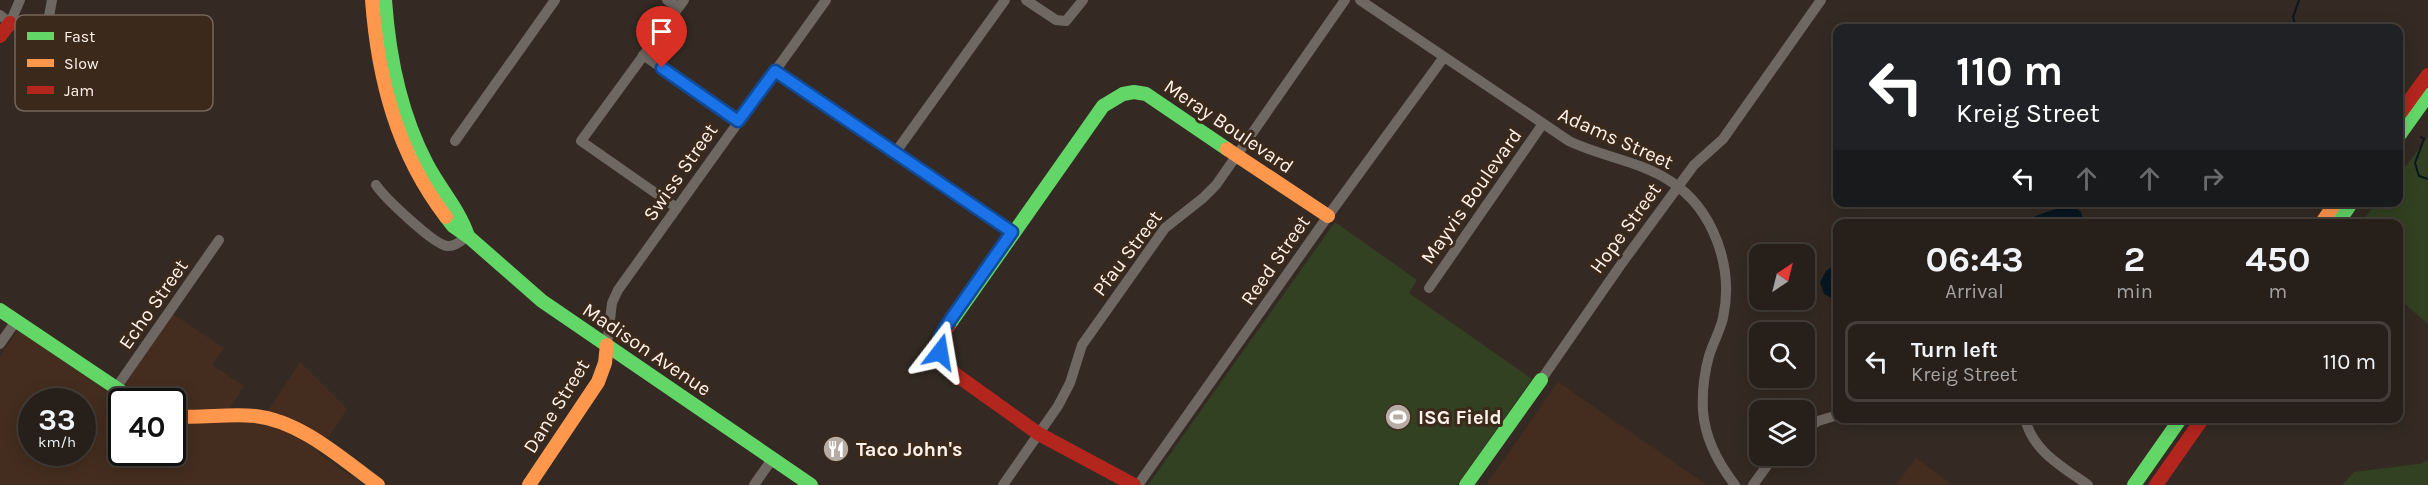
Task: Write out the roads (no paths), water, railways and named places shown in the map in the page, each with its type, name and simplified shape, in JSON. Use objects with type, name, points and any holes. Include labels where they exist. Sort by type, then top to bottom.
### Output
[{"type":"street","points":[[0,36],[5,19],[20,0]]},
{"type":"street","points":[[49,15],[52,0]]},
{"type":"street","name":"Madison Avenue","points":[[372,0],[377,56],[392,118],[428,192],[454,227],[468,236],[520,285],[811,485]]},
{"type":"street","name":"Madison Avenue","points":[[386,0],[390,54],[405,114],[428,166],[464,219],[468,236]]},
{"type":"street","points":[[455,141],[555,0]]},
{"type":"street","points":[[668,0],[681,3],[581,141],[677,208]]},
{"type":"street","name":"Swiss Street","points":[[607,345],[610,309],[618,290],[826,0]]},
{"type":"street","points":[[895,153],[1005,0]]},
{"type":"street","points":[[1026,0],[1056,20],[1066,21],[1083,0]]},
{"type":"street","name":"Pfau Street","points":[[1002,485],[1058,406],[1070,383],[1082,345],[1165,228],[1203,198],[1239,155],[1346,0]]},
{"type":"street","name":"Adams Street","points":[[1360,0],[1542,125],[1590,151],[1656,172],[1679,187],[1696,204],[1711,227],[1722,255],[1726,276],[1723,320],[1709,357],[1704,384],[1703,411],[1706,434],[1721,466],[1735,485]]},
{"type":"street","name":"Hope Street","points":[[1466,485],[1622,263],[1694,165],[1724,139],[1821,0]]},
{"type":"street","points":[[643,55],[738,121]]},
{"type":"street","name":"Reed Street","points":[[1136,485],[1444,57]]},
{"type":"street","points":[[775,71],[1012,232]]},
{"type":"street","points":[[2403,109],[2428,75]]},
{"type":"street","name":"Meray Boulevard","points":[[1136,485],[1039,434],[955,374],[945,364],[940,352],[940,337],[1012,232],[1102,106],[1112,98],[1132,90],[1146,94],[1328,216]]},
{"type":"street","points":[[2403,130],[2428,95]]},
{"type":"street","name":"Mayvis Boulevard","points":[[1429,288],[1542,125]]},
{"type":"street","points":[[376,185],[384,197],[446,246],[456,245],[468,236]]},
{"type":"street","points":[[2333,219],[2346,207]]},
{"type":"street","name":"Echo Street","points":[[116,388],[219,240]]},
{"type":"street","points":[[0,310],[116,388]]},
{"type":"street","points":[[0,344],[16,321]]},
{"type":"street","name":"Dane Street","points":[[531,484],[598,382],[605,363],[607,345]]},
{"type":"street","points":[[186,417],[201,419],[241,415],[264,417],[291,427],[378,485]]},
{"type":"street","points":[[1815,424],[1833,417]]},
{"type":"street","points":[[2027,423],[2034,442],[2046,455],[2088,485]]},
{"type":"street","points":[[2133,485],[2177,423]]},
{"type":"street","points":[[2156,485],[2199,423]]},
{"type":"street","points":[[754,485],[773,458]]},
{"type":"street","points":[[1753,485],[1767,466]]},
{"type":"water","points":[[2075,207],[2081,212],[2083,219],[2029,219],[2045,212]]},
{"type":"water","points":[[1833,266],[1833,299],[1824,294],[1820,282],[1826,271]]},
{"type":"waterway","points":[[2295,24],[2293,17],[2299,0]]},
{"type":"waterway","points":[[2421,137],[2424,139],[2415,163],[2419,176],[2428,179]]},
{"type":"place","name":"ISG Field","points":[[1398,417]]},
{"type":"place","name":"Taco John's","points":[[836,449]]}]
